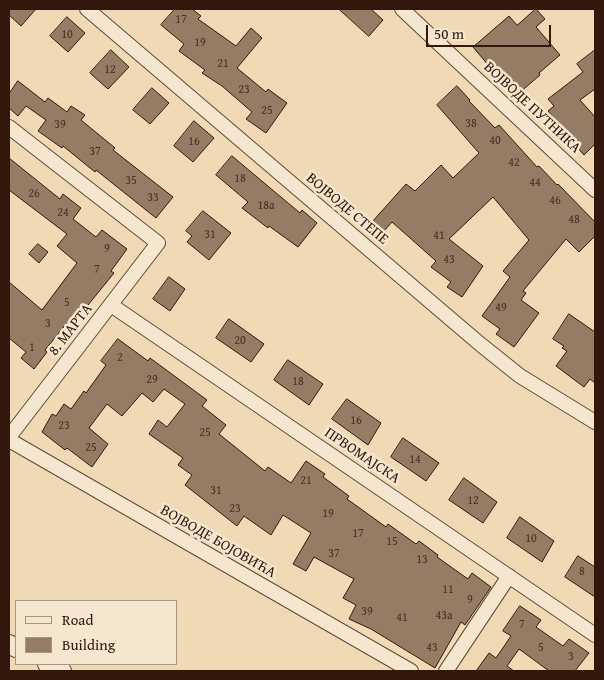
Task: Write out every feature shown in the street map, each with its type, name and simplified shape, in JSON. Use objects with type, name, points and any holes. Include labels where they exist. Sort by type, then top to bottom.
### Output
[{"type":"street","name":"ВОЈВОДЕ СТЕПЕ","points":[[87,9],[480,344],[520,376],[595,422]]},
{"type":"street","name":"ВОЈВОДЕ ПУТНИКА","points":[[402,9],[595,190]]},
{"type":"street","name":"8. МАРТА","points":[[9,126],[158,243],[9,439]]},
{"type":"street","name":"ПРВОМАЈСКА","points":[[111,305],[595,635]]},
{"type":"street","name":"ВОЈВОДЕ БОЈОВИЋА","points":[[9,439],[411,671]]},
{"type":"street","points":[[446,671],[509,576]]},
{"type":"street","points":[[49,665],[62,671]]},
{"type":"building","points":[[9,9],[36,9],[21,26],[9,15]]},
{"type":"building","points":[[175,9],[192,9],[201,16],[198,19],[236,46],[251,28],[262,38],[237,68],[266,92],[268,89],[287,103],[266,133],[246,119],[252,112],[222,86],[202,73],[205,70],[179,51],[184,44],[161,25]]},
{"type":"building","points":[[339,9],[371,9],[383,20],[369,36]]},
{"type":"building","points":[[536,9],[545,19],[536,27],[560,55],[518,94],[491,64],[489,66],[473,47],[509,16],[517,25]]},
{"type":"building","points":[[67,17],[85,33],[68,52],[50,36]]},
{"type":"building","points":[[111,50],[129,67],[108,89],[90,73]]},
{"type":"building","points":[[595,50],[595,89],[580,100],[595,117],[595,144],[584,155],[548,111],[554,106],[548,99],[583,72],[577,64]]},
{"type":"building","points":[[18,81],[45,102],[48,98],[67,112],[71,106],[85,115],[81,120],[115,148],[113,150],[173,197],[156,218],[96,170],[95,172],[63,146],[62,148],[38,131],[46,120],[26,106],[18,116],[9,108],[9,94]]},
{"type":"building","points":[[457,86],[495,128],[499,125],[537,167],[539,166],[558,184],[595,222],[595,236],[579,252],[566,239],[523,291],[526,293],[521,300],[539,313],[514,347],[496,334],[500,329],[482,316],[510,277],[503,271],[529,240],[493,197],[449,239],[483,266],[462,297],[447,287],[451,282],[431,267],[436,261],[392,222],[383,232],[372,222],[406,184],[415,191],[441,165],[453,178],[479,153],[437,105]]},
{"type":"building","points":[[152,88],[169,103],[150,124],[133,110]]},
{"type":"building","points":[[194,121],[214,138],[193,162],[174,146]]},
{"type":"building","points":[[232,156],[300,213],[302,210],[317,223],[298,247],[269,226],[268,228],[242,208],[248,202],[216,175]]},
{"type":"building","points":[[9,158],[60,199],[63,194],[81,208],[73,219],[96,237],[102,230],[127,249],[111,271],[114,273],[71,326],[67,323],[45,350],[47,352],[34,369],[21,358],[26,352],[9,338],[9,282],[42,310],[77,263],[57,246],[67,234],[9,190]]},
{"type":"building","points":[[203,211],[231,233],[209,260],[187,242],[192,236],[186,231]]},
{"type":"building","points":[[38,244],[48,252],[39,263],[29,254]]},
{"type":"building","points":[[169,277],[185,289],[170,311],[153,299]]},
{"type":"building","points":[[569,314],[595,332],[595,383],[590,379],[584,387],[556,366],[567,351],[562,348],[564,346],[553,339]]},
{"type":"building","points":[[229,319],[264,344],[251,362],[216,338]]},
{"type":"building","points":[[118,339],[148,361],[150,358],[207,400],[202,406],[226,425],[219,434],[265,471],[268,467],[291,483],[306,461],[325,474],[323,477],[349,496],[347,499],[386,527],[388,524],[416,544],[419,541],[438,555],[437,557],[468,579],[472,573],[491,587],[465,625],[461,622],[435,668],[371,629],[349,619],[356,605],[343,598],[354,579],[314,557],[306,571],[293,564],[311,533],[283,515],[271,535],[244,516],[237,526],[185,485],[192,475],[178,465],[183,458],[149,434],[158,420],[167,427],[185,404],[164,389],[153,402],[142,393],[122,416],[107,404],[89,428],[108,444],[92,467],[67,448],[65,450],[42,432],[52,414],[56,416],[64,404],[71,409],[84,391],[86,393],[106,365],[101,361]]},
{"type":"building","points":[[288,360],[323,384],[309,405],[274,380]]},
{"type":"building","points":[[347,399],[381,423],[368,445],[332,419]]},
{"type":"building","points":[[403,438],[439,463],[426,481],[391,457]]},
{"type":"building","points":[[464,478],[497,502],[483,523],[449,500]]},
{"type":"building","points":[[520,517],[554,541],[542,562],[507,538]]},
{"type":"building","points":[[578,556],[595,567],[595,597],[565,577]]},
{"type":"building","points":[[520,606],[541,620],[536,627],[563,646],[569,639],[589,653],[575,671],[549,671],[519,649],[507,666],[514,671],[476,671],[489,653],[496,658],[511,636],[503,631]]}]
